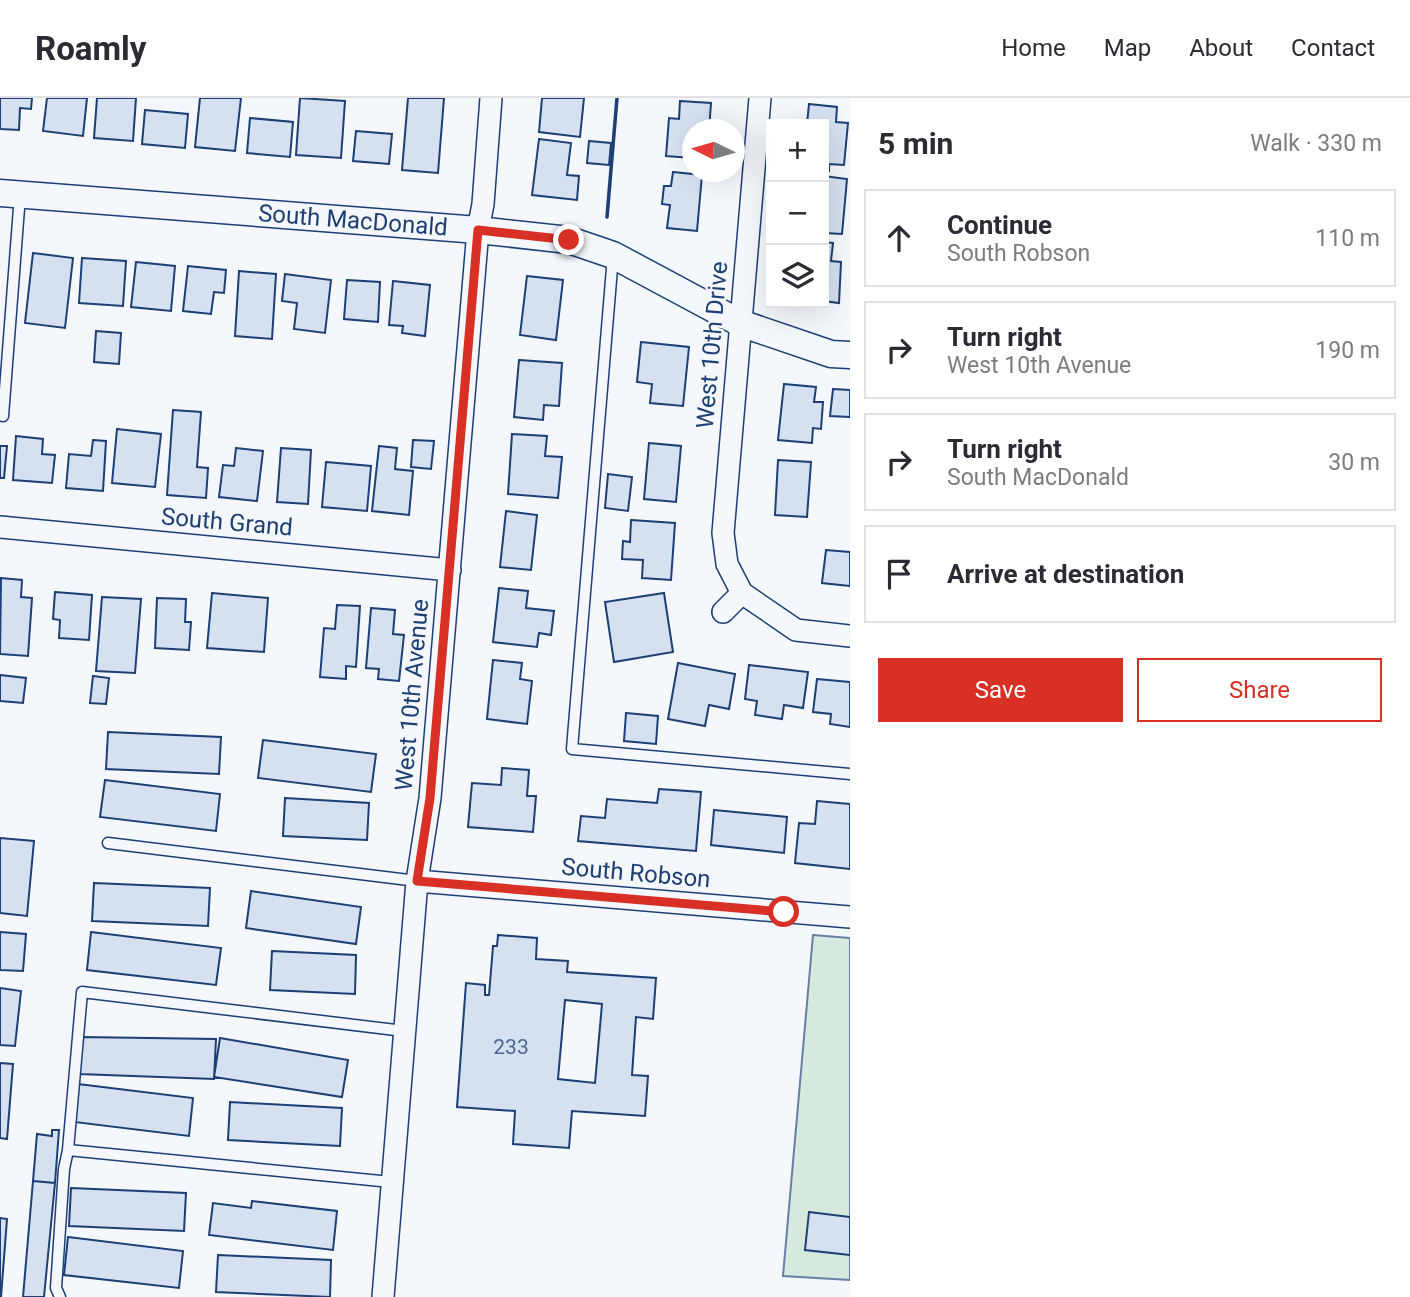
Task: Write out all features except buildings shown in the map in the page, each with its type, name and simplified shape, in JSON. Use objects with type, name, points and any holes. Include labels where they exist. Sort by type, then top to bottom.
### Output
[{"type":"street","name":"West 10th Avenue","points":[[383,1297],[417,881],[430,798],[491,98]]},
{"type":"street","name":"West 10th Drive","points":[[742,593],[727,564],[723,533],[760,98]]},
{"type":"street","name":"South MacDonald","points":[[10,194],[478,230],[569,240],[613,255],[740,323],[831,354],[850,355]]},
{"type":"street","name":"South Grand","points":[[0,527],[450,570]]},
{"type":"street","points":[[723,612],[742,593],[796,630],[850,636]]},
{"type":"street","name":"South Robson","points":[[417,881],[850,917]]},
{"type":"lane","points":[[3,416],[10,194]]},
{"type":"lane","points":[[613,255],[572,749],[850,774]]},
{"type":"lane","points":[[107,843],[417,881]]},
{"type":"lane","points":[[60,1297],[56,1288],[64,1169],[82,992],[404,1031]]},
{"type":"lane","points":[[68,1150],[391,1182]]},
{"type":"shaded area","points":[[813,935],[850,938],[850,1280],[783,1276]]},
{"type":"wall","points":[[607,217],[617,98]]},
{"type":"route","points":[[569,240],[478,230],[430,798],[417,881],[784,912]]}]
